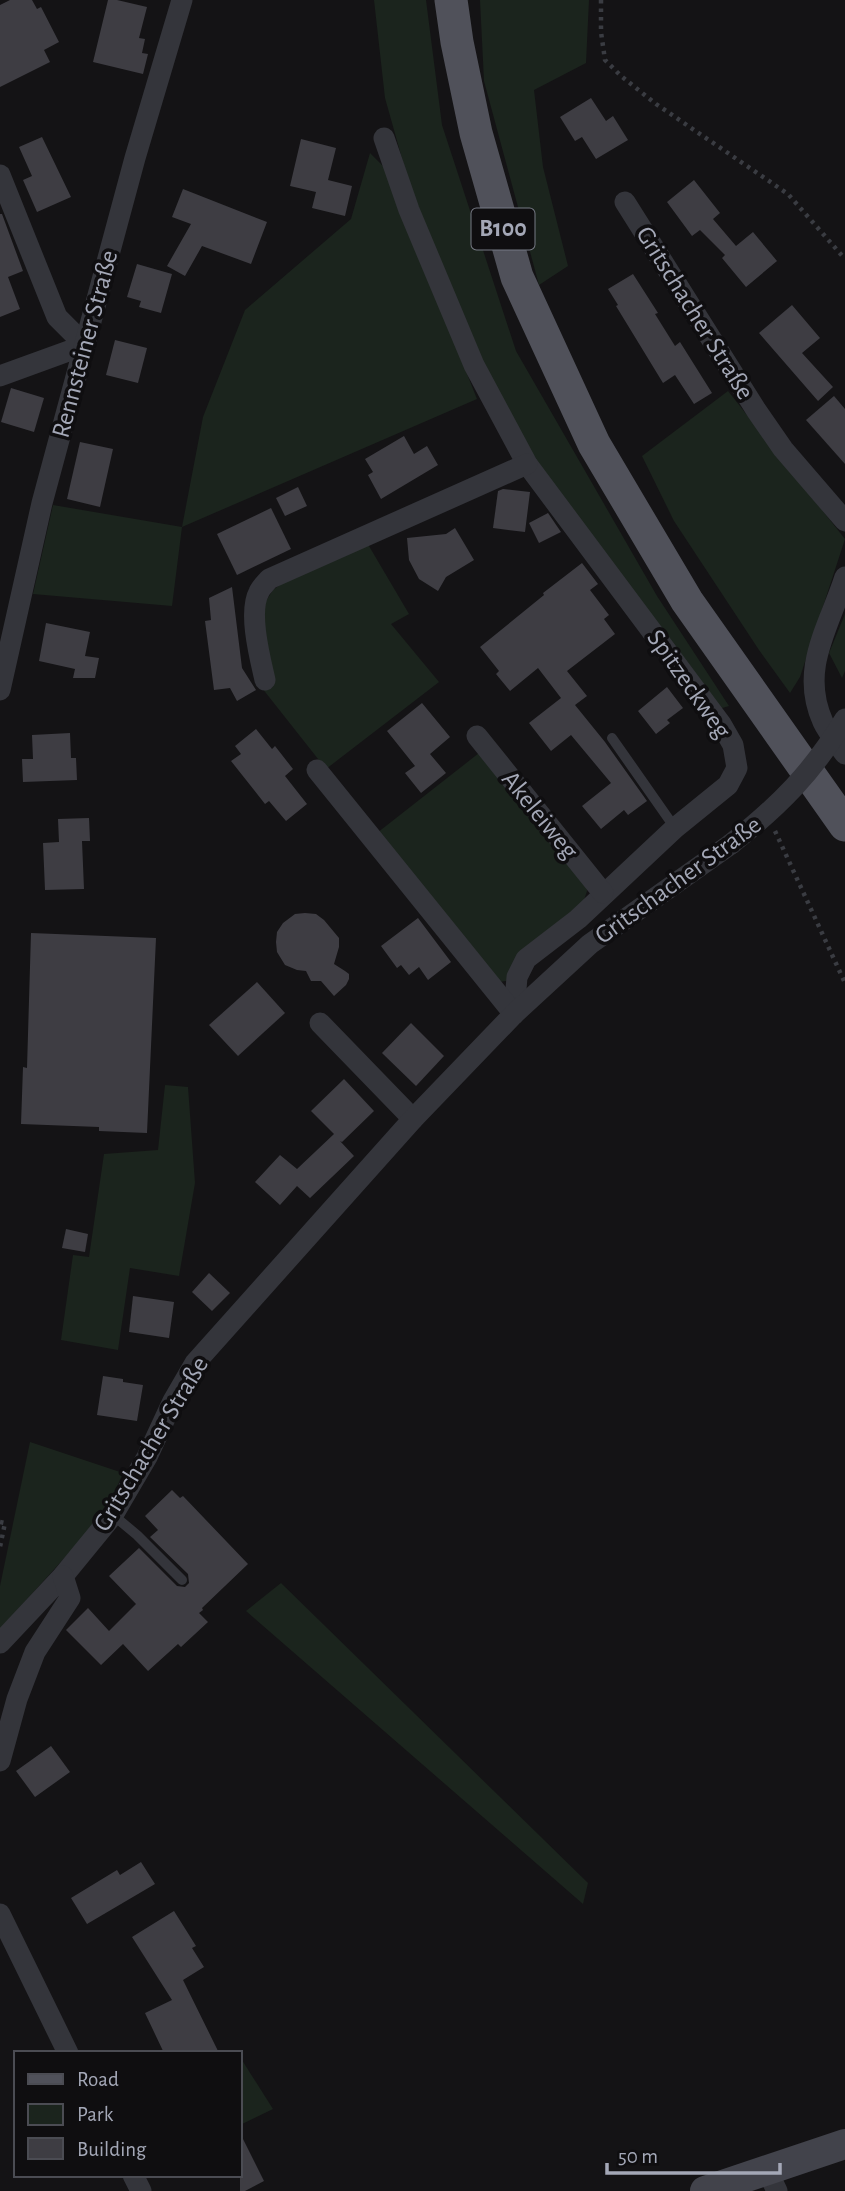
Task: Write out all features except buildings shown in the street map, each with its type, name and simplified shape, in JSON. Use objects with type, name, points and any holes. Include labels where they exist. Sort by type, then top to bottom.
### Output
[{"type":"main road","name":"B100","points":[[451,0],[476,133],[517,277],[594,444],[687,601],[845,825]]},
{"type":"main road","points":[[705,2191],[772,2180],[845,2144]]},
{"type":"street","name":"Rennsteiner Straße","points":[[0,690],[42,503],[135,158],[182,0]]},
{"type":"street","name":"Spitzeckweg","points":[[384,138],[409,211],[474,365],[527,464],[721,724],[733,745],[737,768],[728,785],[675,828],[578,919],[526,959],[517,977],[514,1014]]},
{"type":"street","points":[[0,175],[57,317],[85,345],[0,376]]},
{"type":"street","name":"Gritschacher Straße","points":[[625,202],[756,410],[783,449],[845,521]]},
{"type":"street","points":[[265,680],[257,642],[255,614],[257,594],[269,579],[527,464]]},
{"type":"street","points":[[845,577],[815,656],[813,689],[824,723],[845,754]]},
{"type":"street","name":"Gritschacher Straße","points":[[0,1643],[63,1576],[113,1515],[147,1457],[173,1401],[195,1363],[413,1119],[514,1014],[590,944],[731,844],[770,813],[823,754],[845,719]]},
{"type":"street","name":"Akeleiweg","points":[[477,737],[603,894]]},
{"type":"street","points":[[317,770],[514,1014]]},
{"type":"street","points":[[320,1023],[413,1119]]},
{"type":"street","points":[[0,1760],[17,1699],[35,1651],[70,1598],[63,1576]]},
{"type":"street","points":[[0,1914],[67,2051]]},
{"type":"lane","points":[[612,738],[675,828]]},
{"type":"lane","points":[[113,1515],[137,1535],[181,1580]]},
{"type":"lane","points":[[0,1936],[19,1973],[29,1971]]},
{"type":"path","points":[[601,0],[601,32],[605,60],[656,104],[788,194],[845,259]]},
{"type":"path","points":[[773,825],[845,983]]},
{"type":"path","points":[[0,1522],[5,1523],[0,1547]]},
{"type":"green space","points":[[374,0],[426,0],[442,125],[516,351],[657,596],[729,706],[719,709],[533,459],[480,360],[414,201],[385,98]]},
{"type":"green space","points":[[480,0],[589,0],[586,63],[534,90],[543,167],[568,266],[539,285],[484,81]]},
{"type":"green space","points":[[370,153],[385,168],[477,399],[182,527],[203,417],[245,310],[351,219]]},
{"type":"green space","points":[[728,391],[845,539],[800,677],[790,693],[674,521],[642,456]]},
{"type":"green space","points":[[53,505],[182,527],[172,606],[33,594]]},
{"type":"green space","points":[[366,541],[409,614],[391,624],[439,682],[326,769],[262,688],[263,619],[266,601],[273,590],[288,579]]},
{"type":"green space","points":[[845,614],[845,671],[842,678],[829,653]]},
{"type":"green space","points":[[479,753],[586,884],[587,891],[583,903],[506,981],[499,982],[377,833]]},
{"type":"green space","points":[[165,1085],[188,1087],[195,1183],[179,1276],[130,1268],[118,1350],[61,1340],[73,1255],[89,1257],[104,1154],[158,1150]]},
{"type":"green space","points":[[30,1442],[123,1473],[106,1512],[0,1629],[0,1586]]},
{"type":"green space","points":[[281,1583],[588,1883],[583,1904],[246,1611]]},
{"type":"green space","points":[[242,2060],[273,2109],[242,2124]]}]
